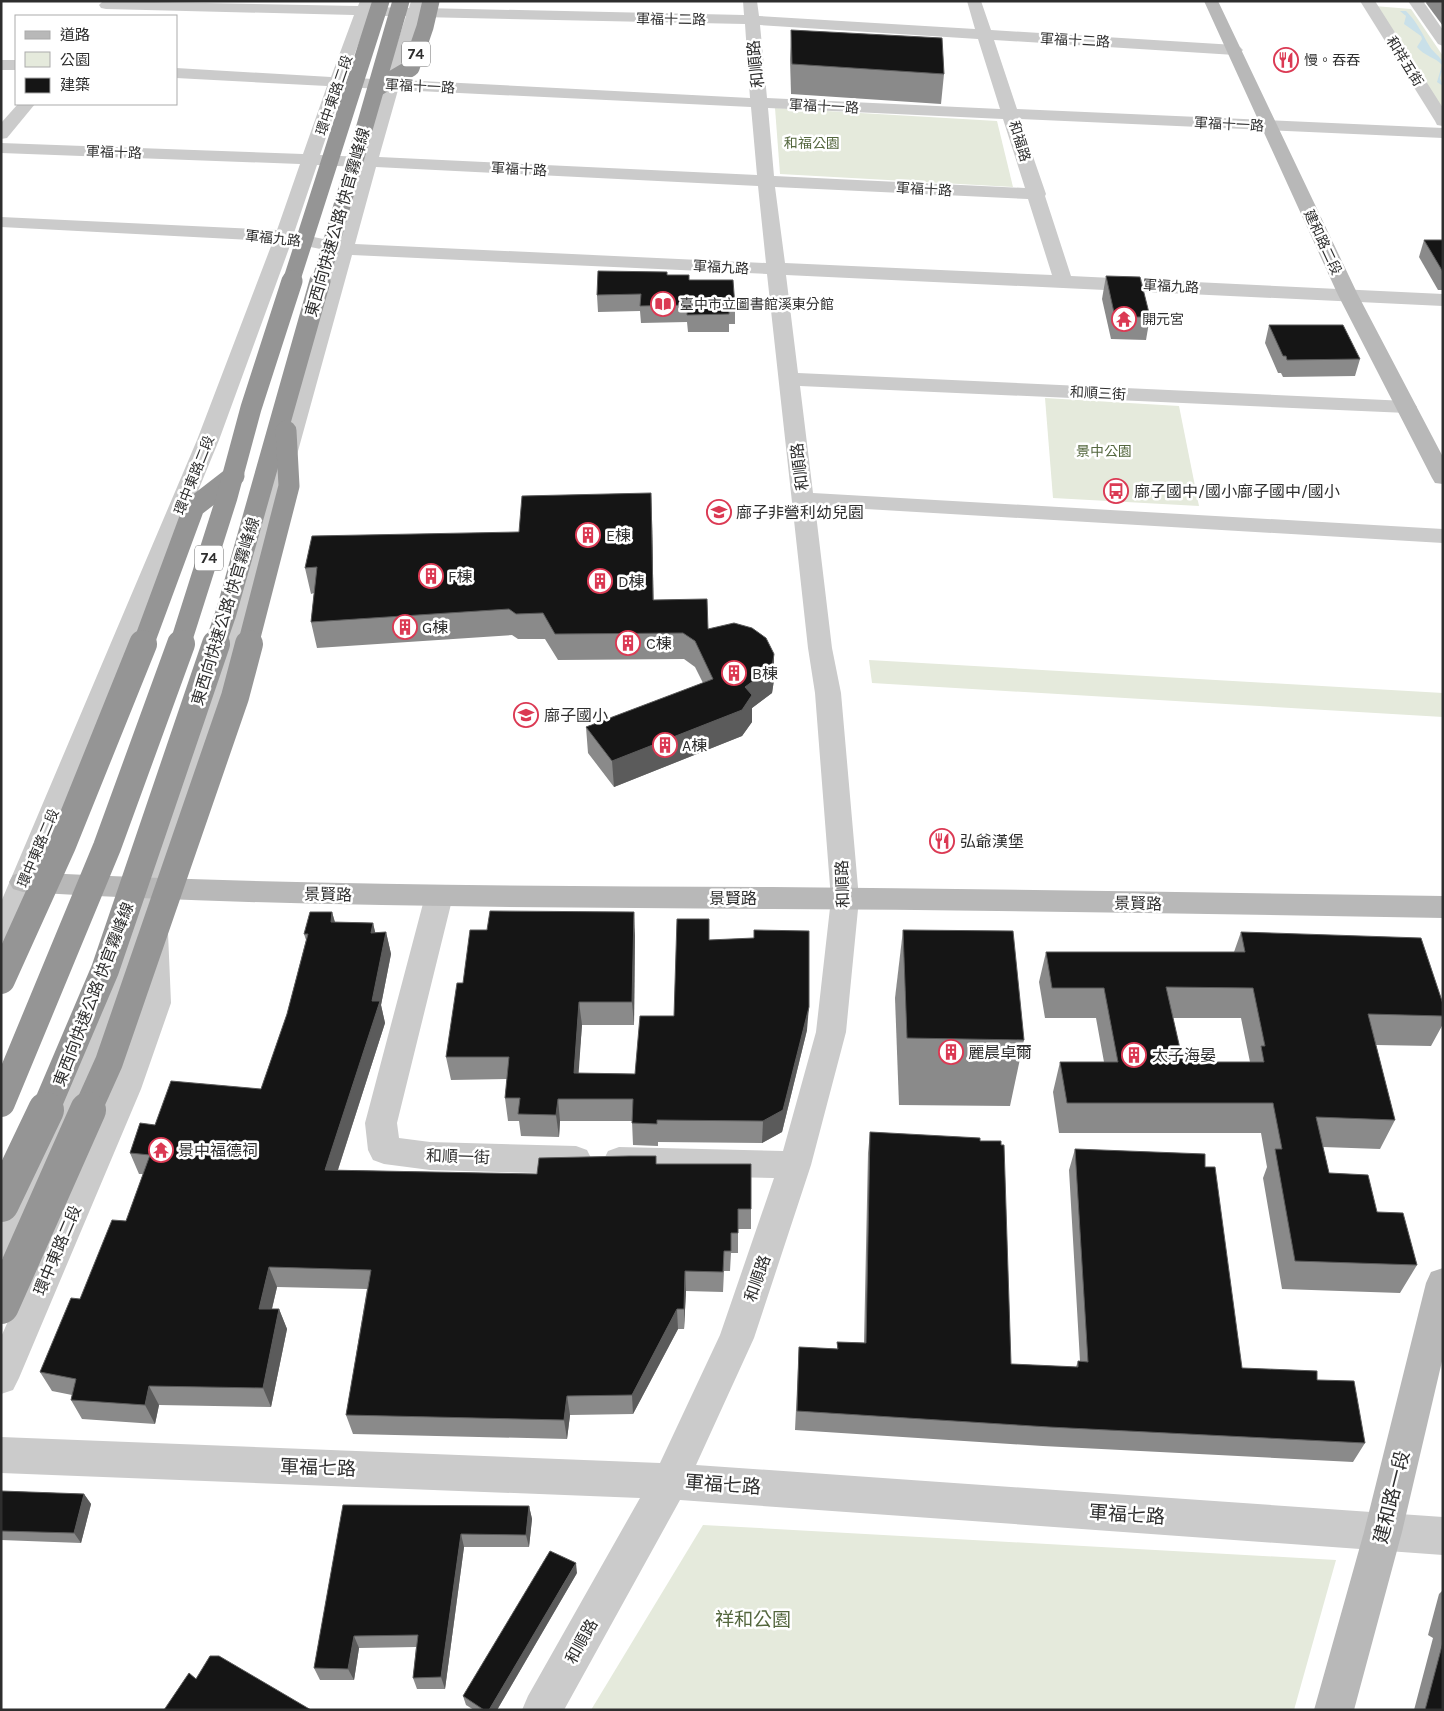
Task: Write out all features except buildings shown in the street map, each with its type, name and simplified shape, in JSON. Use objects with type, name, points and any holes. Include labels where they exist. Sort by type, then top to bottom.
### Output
[{"type":"highway","name":"東西向快速公路 快官霧峰線","points":[[1,1103],[50,989],[119,812],[196,601],[234,476],[251,408],[371,5]]},
{"type":"highway","name":"東西向快速公路 快官霧峰線","points":[[1,1204],[50,1103],[108,961],[226,613],[352,168],[384,86]]},
{"type":"highway","points":[[1,1306],[109,1062],[236,697],[289,486],[285,406]]},
{"type":"highway","points":[[1,980],[66,836],[132,672],[194,508],[234,476]]},
{"type":"street","name":"和順路","points":[[542,1710],[670,1481],[737,1338],[795,1166],[831,1032],[845,899],[828,693],[820,648],[766,182],[750,1]]},
{"type":"street","name":"和福路","points":[[974,1],[1012,114],[1063,281]]},
{"type":"street","name":"建和路二段","points":[[1211,1],[1348,295],[1443,478]]},
{"type":"street","name":"和祥五街","points":[[1367,1],[1443,121]]},
{"type":"street","points":[[1415,1],[1443,41]]},
{"type":"street","name":"軍福十二路","points":[[104,7],[416,4],[751,20],[1235,50]]},
{"type":"street","name":"環中東路二段","points":[[1,1244],[35,1180],[154,890],[237,629],[346,250],[370,162],[384,86],[416,4]]},
{"type":"street","name":"環中東路二段","points":[[1,940],[23,882],[208,440],[312,159],[337,81],[371,5]]},
{"type":"street","points":[[1,65],[15,65]]},
{"type":"street","name":"軍福十一路","points":[[178,73],[337,81],[384,86],[1443,133]]},
{"type":"street","points":[[1,134],[26,105]]},
{"type":"street","name":"軍福十路","points":[[1,148],[312,159],[1037,194]]},
{"type":"street","name":"軍福九路","points":[[1,222],[284,236],[346,250],[1063,281],[1443,300]]},
{"type":"street","name":"和順三街","points":[[789,379],[1407,407]]},
{"type":"street","points":[[803,499],[1443,536]]},
{"type":"street","name":"景賢路","points":[[23,882],[154,890],[439,896],[1443,907]]},
{"type":"street","name":"環中東路二段","points":[[1,1378],[126,1090],[156,1002],[154,890]]},
{"type":"street","name":"和順一街","points":[[439,896],[381,1123],[384,1150],[440,1156],[795,1166]]},
{"type":"street","name":"建和路一段","points":[[1334,1710],[1383,1532],[1443,1283]]},
{"type":"street","name":"軍福七路","points":[[1,1455],[670,1481],[1443,1536]]},
{"type":"green space","points":[[1374,6],[1411,9],[1443,56],[1443,113]]},
{"type":"green space","name":"和福公園","points":[[775,108],[997,121],[1013,187],[780,174]]},
{"type":"green space","name":"景中公園","points":[[1045,398],[1179,406],[1199,506],[1053,498]]},
{"type":"green space","points":[[869,660],[1443,693],[1443,717],[872,683]]},
{"type":"green space","name":"祥和公園","points":[[703,1525],[1336,1560],[1294,1710],[591,1710]]},
{"type":"water","points":[[1400,11],[1406,11],[1410,15],[1430,47],[1442,61],[1443,67],[1440,78],[1443,86],[1437,82],[1442,65],[1417,47],[1422,39],[1421,36],[1404,24],[1406,16]]},
{"type":"place","name":"慢。吞吞","points":[[1286,60]]},
{"type":"place","name":"臺中市立圖書館溪東分館","points":[[663,304]]},
{"type":"place","name":"開元宮","points":[[1124,319]]},
{"type":"place","name":"廍子國中/國小廍子國中/國小","points":[[1116,491]]},
{"type":"place","name":"廍子非營利幼兒園","points":[[719,512]]},
{"type":"place","name":"E棟","points":[[588,535]]},
{"type":"place","name":"F棟","points":[[431,576]]},
{"type":"place","name":"D棟","points":[[600,581]]},
{"type":"place","name":"G棟","points":[[405,627]]},
{"type":"place","name":"C棟","points":[[628,643]]},
{"type":"place","name":"B棟","points":[[734,673]]},
{"type":"place","name":"廍子國小","points":[[526,715]]},
{"type":"place","name":"A棟","points":[[665,745]]},
{"type":"place","name":"弘爺漢堡","points":[[942,841]]},
{"type":"place","name":"麗晨卓爾","points":[[951,1052]]},
{"type":"place","name":"太子海晏","points":[[1134,1055]]},
{"type":"place","name":"景中福德祠","points":[[161,1150]]}]
